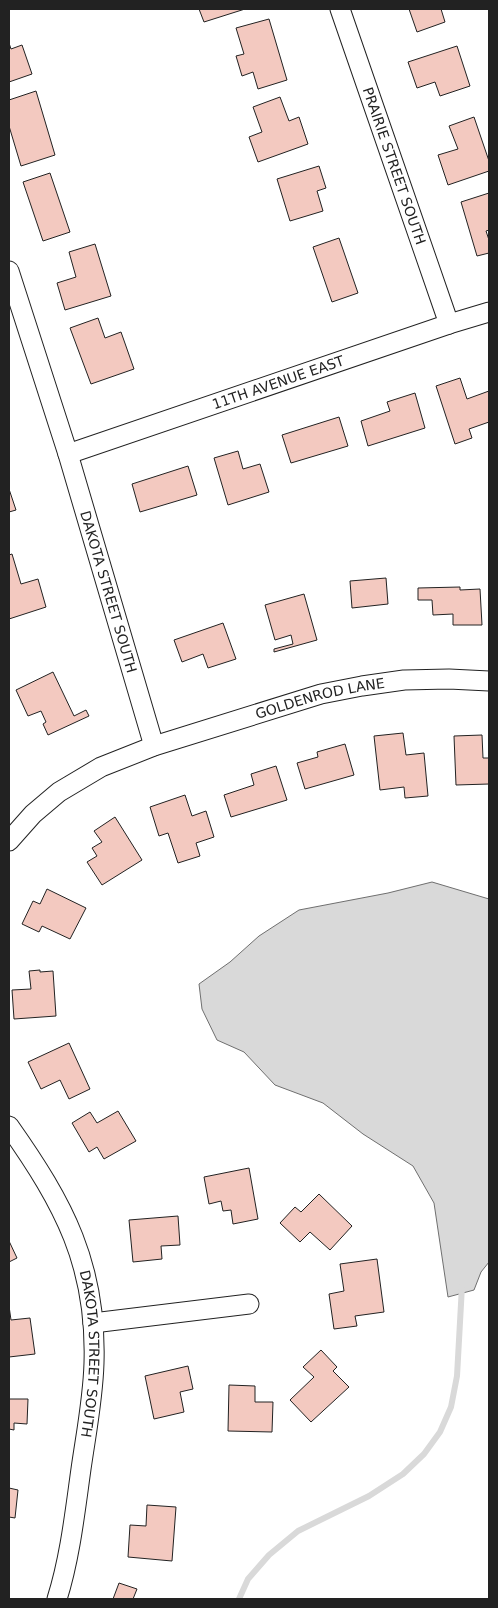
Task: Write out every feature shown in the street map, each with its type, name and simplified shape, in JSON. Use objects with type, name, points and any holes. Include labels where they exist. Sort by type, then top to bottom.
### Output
[{"type":"street","name":"PRAIRIE STREET SOUTH","points":[[340,9],[449,324]]},
{"type":"street","name":"DAKOTA STREET SOUTH","points":[[9,271],[68,454],[154,746]]},
{"type":"street","name":"11TH AVENUE EAST","points":[[68,454],[489,312]]},
{"type":"street","name":"GOLDENROD LANE","points":[[154,746],[321,694],[362,686],[404,680],[449,679],[489,681]]},
{"type":"street","points":[[9,841],[33,814],[59,792],[101,767],[154,746]]},
{"type":"street","name":"DAKOTA STREET SOUTH","points":[[9,1126],[52,1191],[68,1221],[79,1250],[89,1289],[93,1323],[94,1363],[91,1399],[72,1527],[57,1599]]},
{"type":"street","points":[[93,1323],[249,1304]]},
{"type":"shaded area","points":[[432,882],[489,899],[489,1262],[481,1272],[474,1290],[448,1297],[434,1203],[413,1166],[363,1134],[323,1103],[275,1085],[244,1052],[217,1040],[202,1009],[199,984],[230,962],[259,936],[299,910],[388,893]]},
{"type":"building","points":[[199,9],[245,9],[204,22]]},
{"type":"building","points":[[409,9],[441,9],[445,22],[417,32]]},
{"type":"building","points":[[269,19],[287,80],[258,89],[253,72],[242,76],[236,56],[244,54],[236,28]]},
{"type":"building","points":[[9,43],[11,49],[22,45],[32,74],[9,82]]},
{"type":"building","points":[[457,46],[470,86],[440,96],[435,82],[417,88],[408,62]]},
{"type":"building","points":[[36,91],[55,155],[21,166],[9,126],[9,100]]},
{"type":"building","points":[[280,97],[289,121],[299,117],[308,144],[258,162],[249,137],[262,132],[253,107]]},
{"type":"building","points":[[474,117],[489,161],[489,171],[448,185],[438,155],[458,149],[449,126]]},
{"type":"building","points":[[319,166],[326,188],[317,191],[323,211],[290,221],[277,179]]},
{"type":"building","points":[[50,173],[70,232],[43,241],[23,182]]},
{"type":"building","points":[[489,193],[489,230],[486,231],[489,240],[489,253],[477,256],[461,202]]},
{"type":"building","points":[[339,238],[358,293],[332,302],[313,247]]},
{"type":"building","points":[[95,244],[111,296],[65,310],[57,283],[76,277],[69,252]]},
{"type":"building","points":[[98,318],[105,338],[121,332],[134,369],[91,384],[70,328]]},
{"type":"building","points":[[460,378],[467,399],[489,391],[489,422],[469,429],[472,438],[455,444],[436,386]]},
{"type":"building","points":[[415,393],[425,428],[368,446],[361,421],[390,411],[387,402]]},
{"type":"building","points":[[339,417],[348,446],[291,463],[282,435]]},
{"type":"building","points":[[238,451],[243,469],[260,464],[269,492],[228,505],[214,458]]},
{"type":"building","points":[[188,466],[197,495],[140,512],[132,484]]},
{"type":"building","points":[[9,489],[16,510],[9,512]]},
{"type":"building","points":[[12,554],[21,584],[38,579],[46,607],[9,619],[9,555]]},
{"type":"building","points":[[386,578],[388,604],[352,608],[350,581]]},
{"type":"building","points":[[460,587],[460,590],[480,589],[482,625],[453,625],[453,614],[433,615],[432,600],[418,600],[418,588]]},
{"type":"building","points":[[304,594],[317,640],[274,652],[274,649],[293,644],[291,635],[275,640],[265,605]]},
{"type":"building","points":[[223,623],[236,659],[208,668],[203,654],[182,662],[174,640]]},
{"type":"building","points":[[53,672],[74,716],[86,710],[89,716],[48,735],[43,724],[46,722],[41,711],[28,716],[16,690]]},
{"type":"building","points":[[403,733],[406,755],[424,753],[428,796],[405,798],[404,787],[380,790],[374,736]]},
{"type":"building","points":[[482,735],[483,758],[489,758],[489,784],[456,785],[454,736]]},
{"type":"building","points":[[345,744],[354,775],[305,789],[297,763],[318,757],[317,752]]},
{"type":"building","points":[[276,766],[287,800],[231,817],[224,795],[254,785],[251,774]]},
{"type":"building","points":[[185,795],[192,816],[206,811],[214,837],[196,843],[200,856],[178,863],[168,833],[159,836],[150,807]]},
{"type":"building","points":[[115,817],[142,860],[102,885],[87,862],[97,856],[92,848],[102,842],[94,831]]},
{"type":"building","points":[[47,889],[86,908],[70,939],[42,926],[39,932],[22,924],[33,901],[40,904]]},
{"type":"building","points":[[40,970],[40,972],[53,971],[56,1016],[14,1019],[12,990],[31,989],[29,971]]},
{"type":"building","points":[[69,1043],[90,1089],[69,1099],[60,1080],[41,1089],[28,1062]]},
{"type":"building","points":[[118,1111],[136,1141],[104,1159],[97,1147],[89,1152],[72,1123],[90,1112],[97,1123]]},
{"type":"building","points":[[249,1168],[258,1219],[233,1224],[231,1210],[223,1211],[221,1201],[209,1204],[204,1177]]},
{"type":"building","points":[[319,1194],[352,1226],[330,1250],[310,1232],[300,1242],[280,1223],[295,1207],[301,1212]]},
{"type":"building","points":[[178,1216],[180,1245],[161,1246],[162,1259],[133,1262],[129,1220]]},
{"type":"building","points":[[9,1241],[17,1258],[9,1262]]},
{"type":"building","points":[[377,1259],[384,1312],[355,1316],[357,1326],[334,1329],[329,1294],[344,1291],[340,1264]]},
{"type":"building","points":[[9,1306],[11,1320],[30,1318],[35,1354],[9,1357]]},
{"type":"building","points":[[321,1350],[337,1367],[333,1371],[349,1387],[311,1422],[290,1400],[314,1377],[303,1367]]},
{"type":"building","points":[[188,1366],[193,1389],[180,1392],[184,1412],[154,1419],[145,1376]]},
{"type":"building","points":[[229,1385],[255,1386],[255,1402],[273,1402],[272,1432],[228,1431]]},
{"type":"building","points":[[9,1399],[28,1399],[27,1424],[14,1423],[14,1430],[9,1429]]},
{"type":"building","points":[[9,1488],[18,1490],[15,1518],[9,1517]]},
{"type":"building","points":[[147,1505],[176,1507],[172,1561],[128,1557],[130,1525],[146,1526]]},
{"type":"building","points":[[119,1583],[137,1589],[133,1599],[113,1599]]},
{"type":"waterway","points":[[239,1599],[248,1579],[269,1555],[298,1531],[369,1496],[403,1474],[424,1454],[440,1432],[451,1407],[457,1376],[462,1286]]}]
